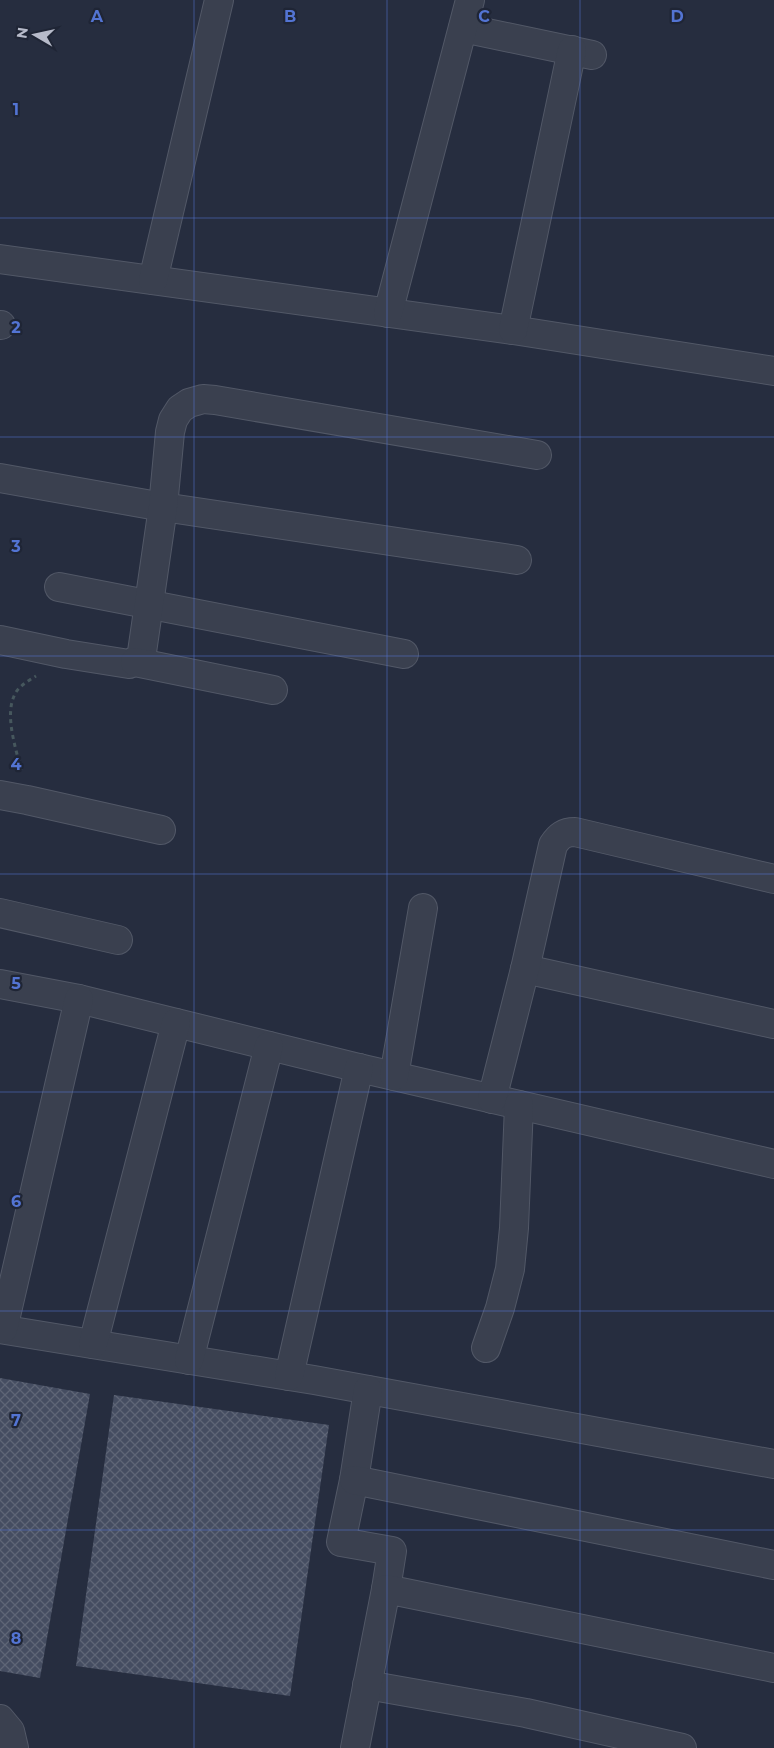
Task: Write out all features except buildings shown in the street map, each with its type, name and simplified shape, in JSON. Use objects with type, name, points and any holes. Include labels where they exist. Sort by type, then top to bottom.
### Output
[{"type":"street","points":[[153,280],[219,0]]},
{"type":"street","points":[[388,313],[470,0]]},
{"type":"street","points":[[462,28],[582,53],[513,330]]},
{"type":"street","points":[[0,259],[513,330],[774,371]]},
{"type":"street","points":[[0,640],[66,654],[129,664],[140,658],[163,507],[170,432],[173,420],[180,409],[189,402],[203,399],[537,454]]},
{"type":"street","points":[[0,478],[163,507],[516,560]]},
{"type":"street","points":[[59,588],[404,654]]},
{"type":"street","points":[[135,662],[273,690]]},
{"type":"street","points":[[0,795],[161,830]]},
{"type":"street","points":[[492,1099],[525,970],[553,845],[559,836],[566,832],[575,832],[774,879]]},
{"type":"street","points":[[394,1076],[423,908]]},
{"type":"street","points":[[0,914],[118,940]]},
{"type":"street","points":[[525,970],[774,1024]]},
{"type":"street","points":[[0,984],[79,999],[360,1068],[774,1164]]},
{"type":"street","points":[[79,999],[2,1329],[289,1376],[774,1464]]},
{"type":"street","points":[[93,1344],[176,1023]]},
{"type":"street","points":[[189,1360],[269,1046]]},
{"type":"street","points":[[289,1376],[360,1068]]},
{"type":"street","points":[[486,1348],[500,1308],[510,1269],[520,1105]]},
{"type":"street","points":[[355,1748],[392,1551],[341,1542],[354,1480],[368,1390]]},
{"type":"street","points":[[354,1480],[774,1564]]},
{"type":"street","points":[[386,1589],[774,1668]]},
{"type":"street","points":[[367,1685],[526,1713],[682,1748]]},
{"type":"street","points":[[0,1719],[10,1731],[14,1748]]},
{"type":"path","points":[[27,800],[9,715],[12,703],[15,692],[66,654]]}]
